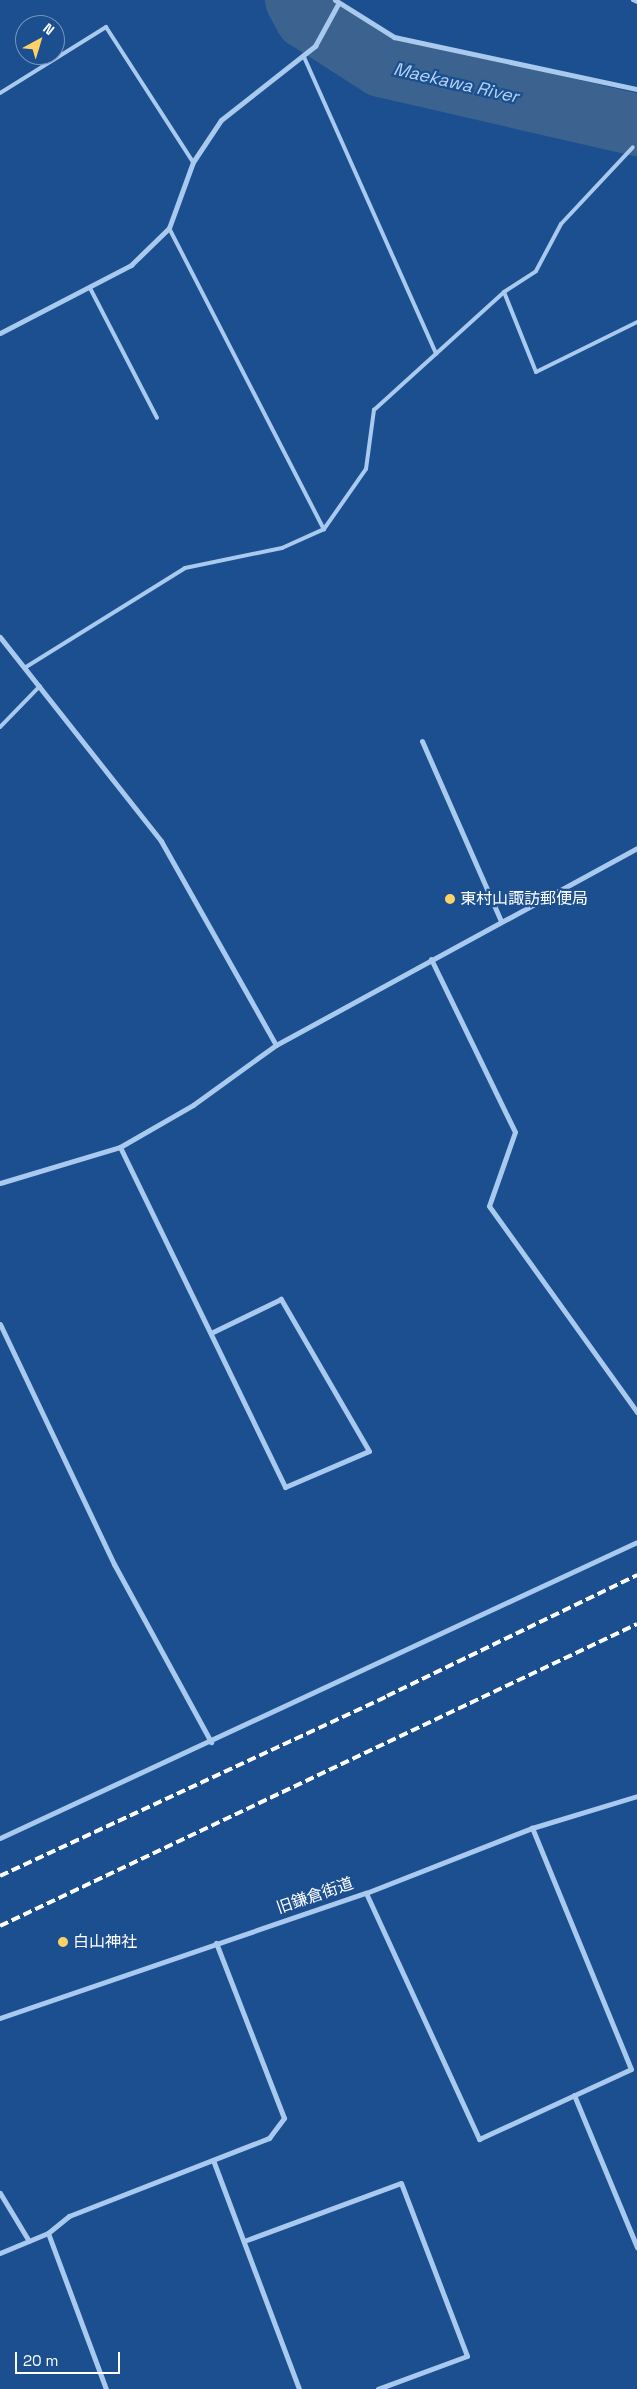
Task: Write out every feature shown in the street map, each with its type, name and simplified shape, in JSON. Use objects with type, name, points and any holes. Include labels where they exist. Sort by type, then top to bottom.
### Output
[{"type":"street","points":[[0,333],[90,288],[131,264],[169,228],[193,162],[221,120],[304,57],[315,46],[337,3],[394,37],[637,89]]},
{"type":"street","points":[[0,637],[26,667],[161,841],[276,1045]]},
{"type":"street","points":[[422,741],[501,921]]},
{"type":"street","points":[[0,1183],[120,1147],[192,1105],[276,1045],[637,848]]},
{"type":"street","points":[[431,959],[515,1132],[489,1206],[637,1412]]},
{"type":"street","points":[[120,1147],[285,1487],[369,1451],[281,1299],[211,1333]]},
{"type":"street","points":[[0,1324],[114,1564],[211,1742]]},
{"type":"street","points":[[0,1838],[211,1742],[637,1542]]},
{"type":"street","name":"旧鎌倉街道","points":[[0,2018],[366,1893],[532,1828],[637,1796]]},
{"type":"street","points":[[366,1893],[479,2139],[631,2069],[532,1828]]},
{"type":"street","points":[[0,2253],[48,2233],[69,2216],[269,2138],[284,2118],[216,1943]]},
{"type":"street","points":[[574,2095],[637,2247]]},
{"type":"street","points":[[213,2160],[300,2389]]},
{"type":"street","points":[[244,2241],[401,2183],[467,2356],[378,2389]]},
{"type":"street","points":[[0,2193],[29,2241]]},
{"type":"street","points":[[48,2233],[106,2389]]},
{"type":"lane","points":[[633,0],[637,2]]},
{"type":"lane","points":[[0,93],[106,27],[193,162]]},
{"type":"lane","points":[[304,57],[436,354]]},
{"type":"lane","points":[[26,667],[185,568],[282,548],[324,529],[366,469],[374,410],[504,292],[536,271],[561,224],[634,148]]},
{"type":"lane","points":[[169,228],[324,529]]},
{"type":"lane","points":[[90,288],[157,418]]},
{"type":"lane","points":[[504,292],[536,372],[637,322]]},
{"type":"lane","points":[[0,727],[40,686]]},
{"type":"waterway","name":"Maekawa River","points":[[296,0],[306,18],[381,66],[637,125]]},
{"type":"railway","points":[[0,1876],[387,1696],[637,1575]]},
{"type":"railway","points":[[0,1926],[637,1624]]},
{"type":"place","name":"東村山諏訪郵便局","points":[[450,899]]},
{"type":"place","name":"白山神社","points":[[63,1942]]}]
